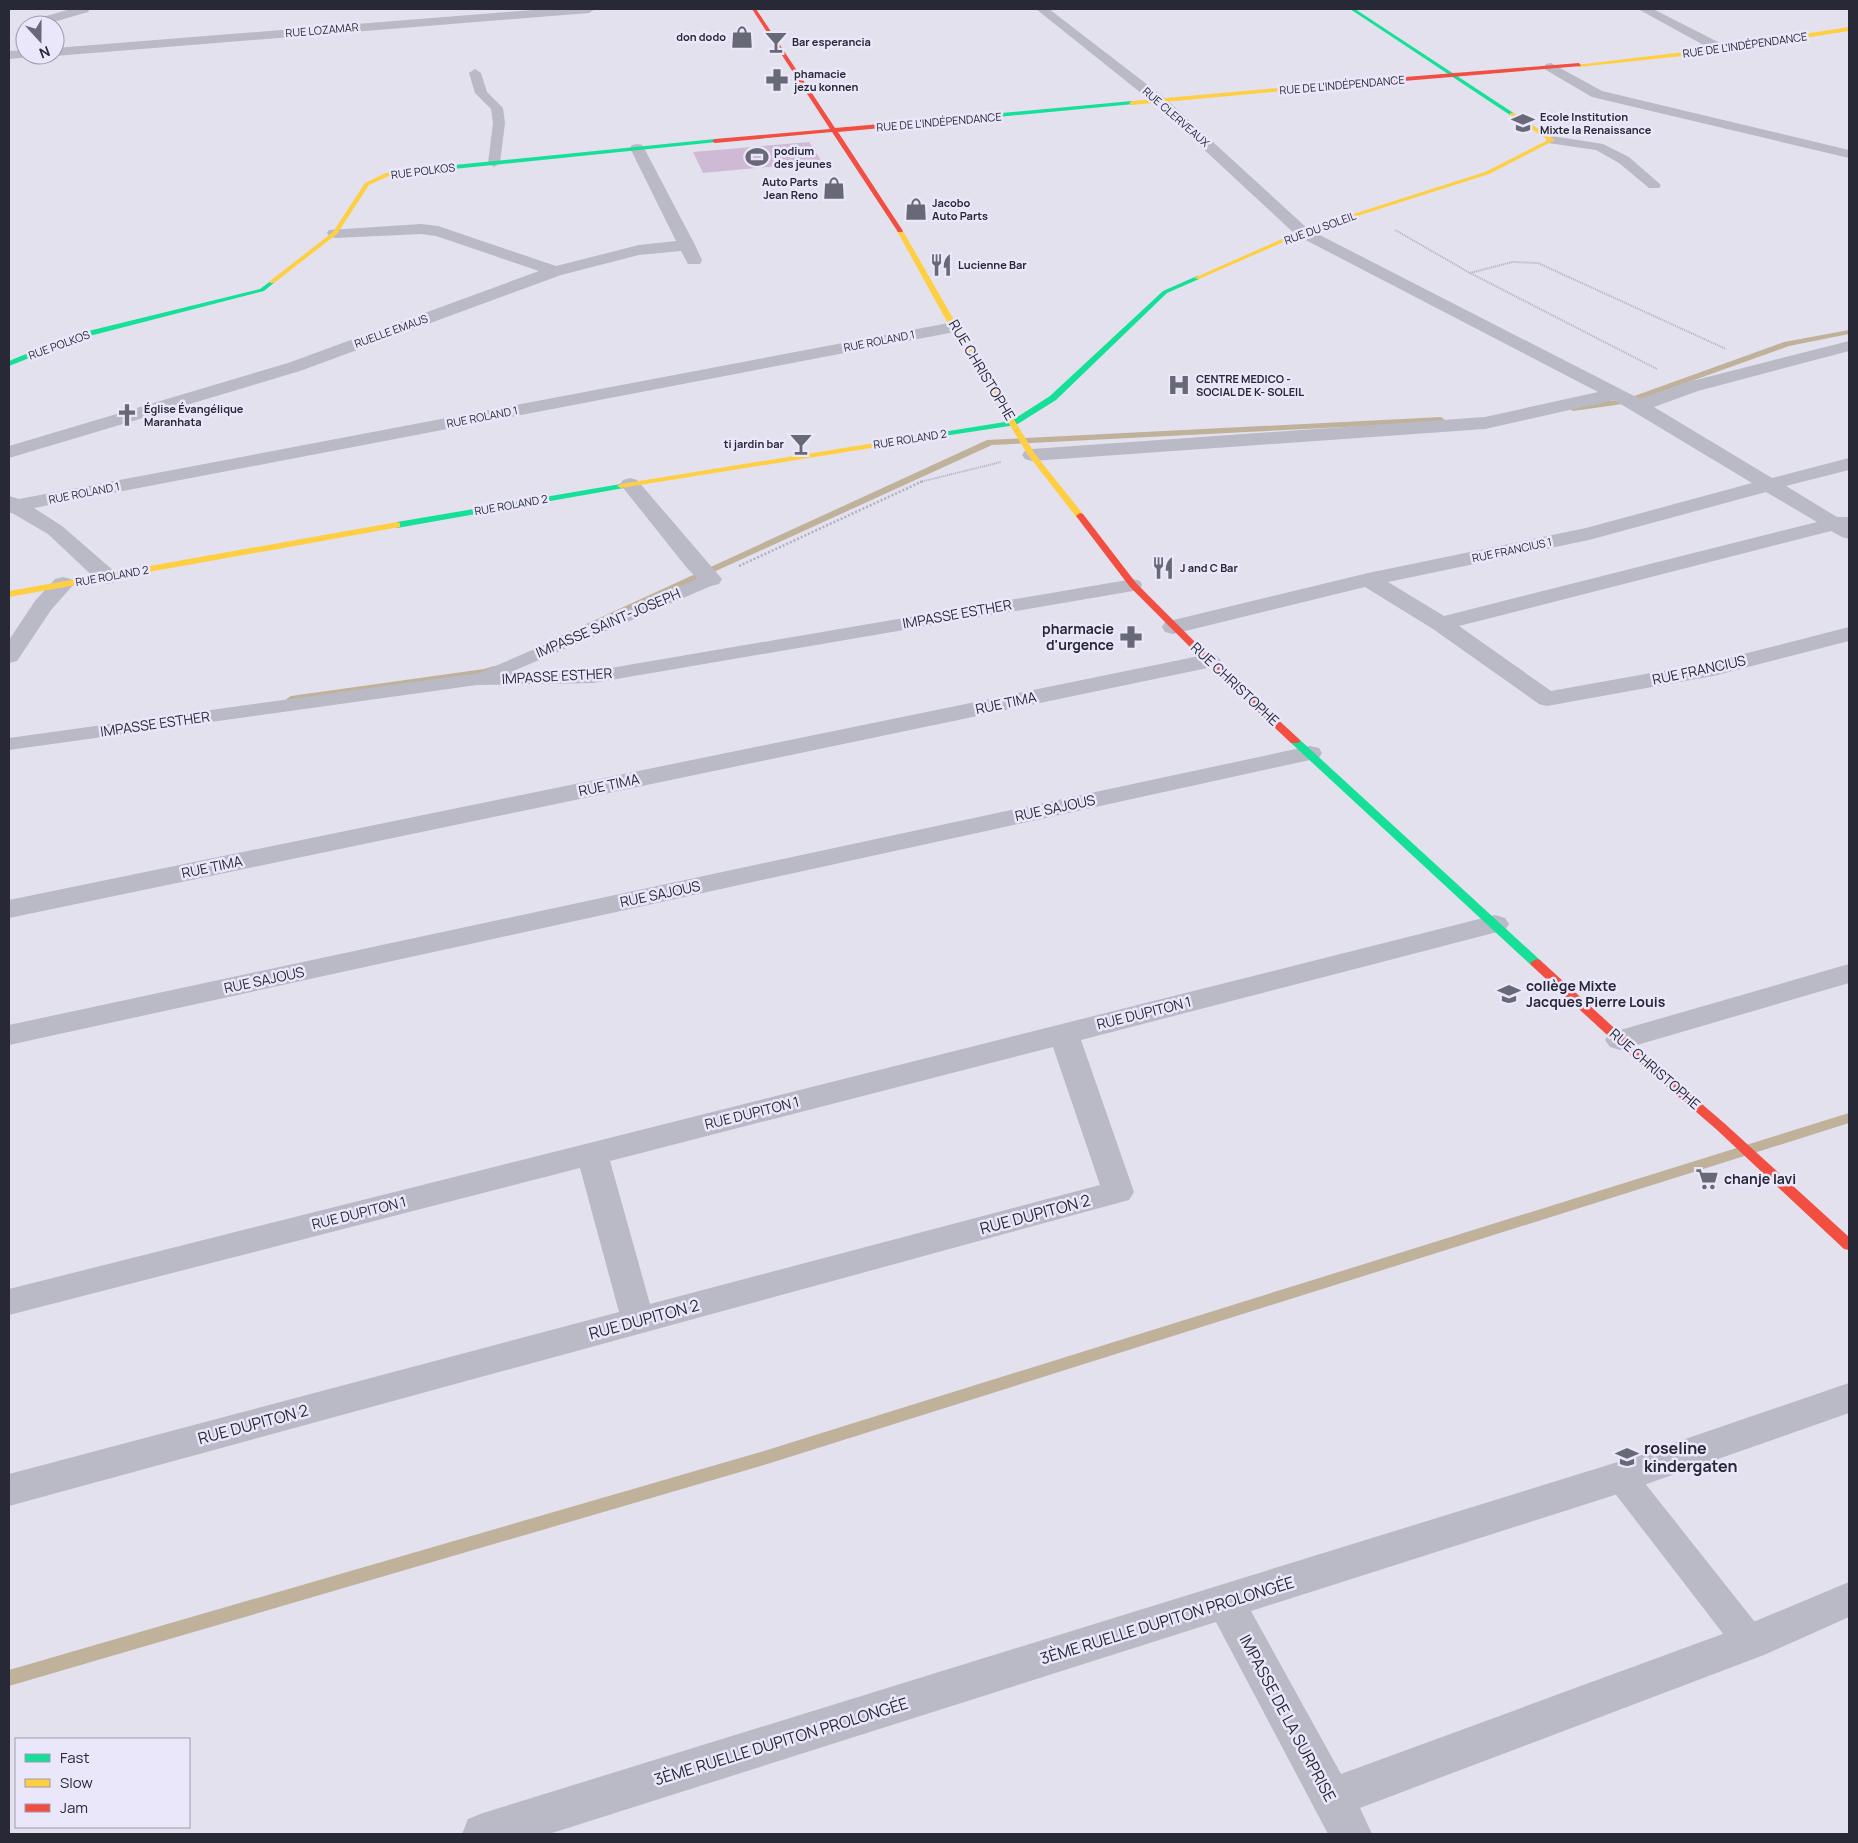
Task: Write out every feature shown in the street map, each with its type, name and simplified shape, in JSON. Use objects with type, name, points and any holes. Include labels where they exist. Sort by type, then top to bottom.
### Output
[{"type":"street","points":[[64,15],[84,9]]},
{"type":"street","name":"RUE LOZAMAR","points":[[65,51],[589,9]]},
{"type":"street","name":"RUE CHRISTOPHE","points":[[754,9],[910,247],[954,327],[1032,455],[1133,584],[1210,661],[1620,1040],[1720,1126],[1849,1245]]},
{"type":"street","name":"RUE CLERVEAUX","points":[[1042,9],[1161,102],[1302,232],[1639,406],[1767,485],[1844,526]]},
{"type":"street","points":[[1352,9],[1552,140]]},
{"type":"street","points":[[1644,9],[1723,50]]},
{"type":"street","name":"RUE DE L'INDÉPENDANCE","points":[[834,131],[1723,50],[1802,38],[1849,28]]},
{"type":"street","points":[[1551,67],[1597,94],[1849,154]]},
{"type":"street","name":"RUE POLKOS","points":[[9,364],[75,337],[262,290],[335,233],[367,184],[388,174],[638,148],[834,131]]},
{"type":"street","name":"RUE DU SOLEIL","points":[[1013,422],[1053,398],[1165,292],[1302,232],[1487,173],[1552,140]]},
{"type":"street","name":"RUELLE EMAUS","points":[[9,452],[294,367],[554,271],[639,250],[690,253],[638,148]]},
{"type":"street","points":[[335,233],[421,229],[438,231],[554,271]]},
{"type":"street","name":"RUE ROLAND 1","points":[[11,505],[954,327]]},
{"type":"street","points":[[1639,406],[1691,387],[1849,346]]},
{"type":"street","points":[[1032,455],[1485,423],[1616,394]]},
{"type":"street","name":"RUE ROLAND 2","points":[[9,594],[630,484],[1013,422]]},
{"type":"street","name":"RUE FRANCIUS 1","points":[[1173,626],[1368,580],[1589,534],[1849,464]]},
{"type":"street","points":[[630,484],[694,562],[711,579]]},
{"type":"street","points":[[11,505],[55,530],[107,577]]},
{"type":"street","points":[[1368,580],[1441,624],[1844,526]]},
{"type":"street","points":[[9,656],[43,606],[63,584]]},
{"type":"street","name":"RUE FRANCIUS","points":[[1441,624],[1547,699],[1713,669],[1849,634]]},
{"type":"street","name":"RUE TIMA","points":[[9,909],[1210,661]]},
{"type":"street","name":"RUE SAJOUS","points":[[9,1035],[1310,752]]},
{"type":"street","name":"RUE DUPITON 1","points":[[9,1302],[1495,924]]},
{"type":"street","points":[[1620,1040],[1849,973]]},
{"type":"street","name":"RUE DUPITON 2","points":[[9,1490],[1118,1192],[1064,1034]]},
{"type":"street","points":[[592,1154],[638,1320]]},
{"type":"street","name":"3ÈME RUELLE DUPITON PROLONGÉE","points":[[483,1834],[1621,1477],[1849,1398]]},
{"type":"street","points":[[1331,1798],[1750,1642],[1849,1599]]},
{"type":"street","name":"IMPASSE DE LA SURPRISE","points":[[1225,1602],[1351,1834]]},
{"type":"lane","points":[[475,73],[481,92],[497,108],[499,123],[494,163]]},
{"type":"lane","points":[[1552,140],[1600,147],[1624,160],[1654,184]]},
{"type":"lane","name":"IMPASSE SAINT-JOSEPH","points":[[477,680],[711,579]]},
{"type":"lane","name":"IMPASSE ESTHER","points":[[9,744],[477,680],[593,677],[1133,584]]},
{"type":"lane","points":[[1621,1477],[1750,1642]]},
{"type":"path","points":[[1364,212],[1470,273],[1644,362]]},
{"type":"path","points":[[1470,273],[1513,262],[1538,264],[1726,349]]},
{"type":"path","points":[[711,579],[924,480],[1032,455]]},
{"type":"shaded area","name":"podium des jeunes","points":[[809,142],[822,162],[703,173],[693,152]]},
{"type":"waterway","points":[[1573,408],[1627,401],[1787,344],[1849,332]]},
{"type":"waterway","points":[[550,643],[990,442],[1441,420]]},
{"type":"waterway","points":[[291,699],[486,672],[494,669]]},
{"type":"waterway","points":[[9,1678],[764,1458],[1849,1118]]},
{"type":"traffic: fast","points":[[1352,9],[1512,114]]},
{"type":"traffic: fast","points":[[903,124],[1132,103]]},
{"type":"traffic: fast","points":[[414,171],[715,141]]},
{"type":"traffic: fast","points":[[924,437],[1013,423],[1053,398],[1165,292],[1197,278]]},
{"type":"traffic: fast","points":[[9,364],[75,337],[262,290],[272,282]]},
{"type":"traffic: fast","points":[[397,525],[621,486]]},
{"type":"traffic: fast","points":[[1295,741],[1536,963]]},
{"type":"traffic: slow","points":[[1579,65],[1701,52],[1849,29]]},
{"type":"traffic: slow","points":[[1132,103],[1356,83]]},
{"type":"traffic: slow","points":[[1197,278],[1302,232],[1487,173],[1552,140],[1512,114]]},
{"type":"traffic: slow","points":[[272,282],[335,233],[367,184],[388,174],[414,171]]},
{"type":"traffic: slow","points":[[900,231],[954,327],[1032,455],[1080,516]]},
{"type":"traffic: slow","points":[[621,486],[924,437]]},
{"type":"traffic: slow","points":[[9,594],[397,525]]},
{"type":"traffic: jam","points":[[754,9],[900,231]]},
{"type":"traffic: jam","points":[[1356,83],[1579,65]]},
{"type":"traffic: jam","points":[[715,141],[903,124]]},
{"type":"traffic: jam","points":[[1080,516],[1133,585],[1209,661],[1295,741]]},
{"type":"traffic: jam","points":[[1536,963],[1620,1040],[1720,1126],[1849,1245]]},
{"type":"place","name":"don dodo","points":[[742,37]]},
{"type":"place","name":"Bar esperancia","points":[[776,42]]},
{"type":"place","name":"phamacie jezu konnen","points":[[777,80]]},
{"type":"place","name":"Ecole Institution Mixte la Renaissance","points":[[1523,123]]},
{"type":"place","name":"podium des jeunes","points":[[757,157]]},
{"type":"place","name":"Auto Parts Jean Reno","points":[[834,188]]},
{"type":"place","name":"Jacobo Auto Parts","points":[[916,209]]},
{"type":"place","name":"Lucienne Bar","points":[[941,265]]},
{"type":"place","name":"CENTRE MEDICO - SOCIAL DE K- SOLEIL","points":[[1179,385]]},
{"type":"place","name":"Église Évangélique Maranhata","points":[[127,415]]},
{"type":"place","name":"ti jardin bar","points":[[801,444]]},
{"type":"place","name":"J and C Bar","points":[[1163,568]]},
{"type":"place","name":"pharmacie d'urgence","points":[[1131,637]]},
{"type":"place","name":"collège Mixte Jacques Pierre Louis","points":[[1509,994]]},
{"type":"place","name":"chanje lavi","points":[[1707,1179]]},
{"type":"place","name":"roseline kindergaten","points":[[1627,1457]]}]
